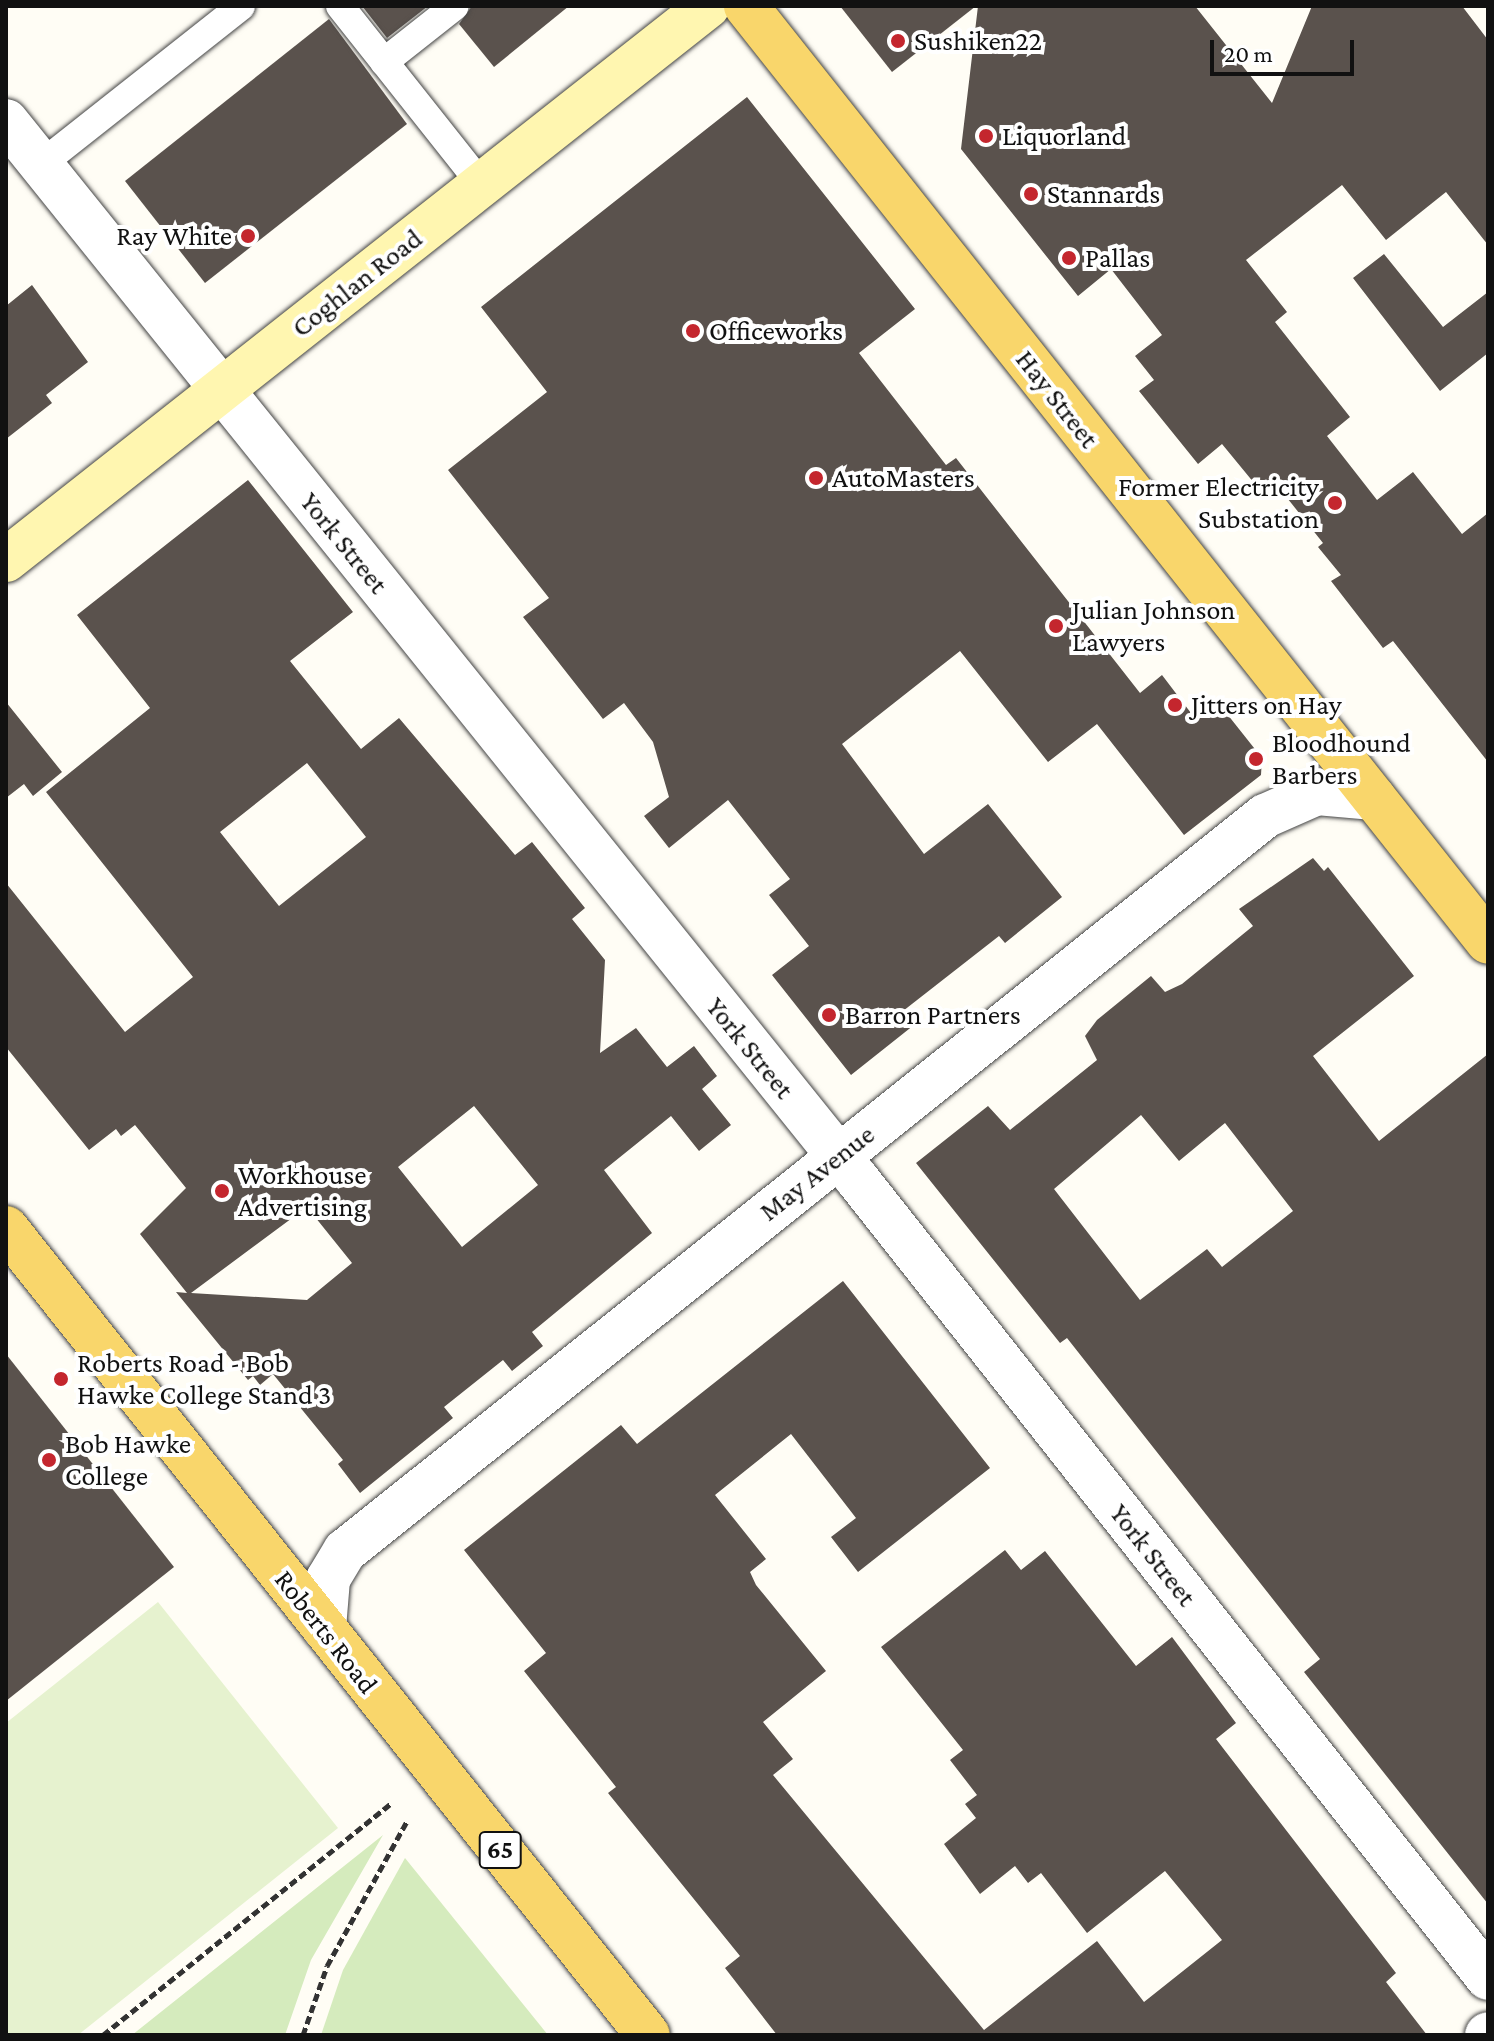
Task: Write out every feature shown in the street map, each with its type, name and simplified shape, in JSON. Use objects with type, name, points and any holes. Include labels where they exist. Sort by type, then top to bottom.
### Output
[{"type":"main road","name":"Hay Street","points":[[746,6],[1488,942]]},
{"type":"main road","name":"Roberts Road","points":[[6,1228],[648,2035]]},
{"type":"street","name":"Coghlan Road","points":[[6,560],[708,6]]},
{"type":"street","name":"York Street","points":[[6,121],[838,1157],[1488,1978]]},
{"type":"street","name":"May Avenue","points":[[324,1628],[328,1579],[345,1551],[1265,816],[1317,793],[1374,798]]},
{"type":"lane","points":[[40,165],[241,6]]},
{"type":"lane","points":[[340,6],[482,185]]},
{"type":"lane","points":[[384,62],[455,6]]},
{"type":"path","points":[[103,2035],[392,1803]]},
{"type":"path","points":[[303,2035],[327,1966],[407,1821]]},
{"type":"green space","points":[[158,1602],[338,1828],[78,2035],[6,2035],[6,1723]]},
{"type":"green space","points":[[383,1835],[311,1960],[285,2035],[132,2035]]},
{"type":"green space","points":[[405,1858],[548,2035],[321,2035],[343,1970]]},
{"type":"building","points":[[362,6],[428,6],[387,38]]},
{"type":"building","points":[[472,6],[569,6],[494,67],[459,24]]},
{"type":"building","points":[[840,6],[976,6],[892,72]]},
{"type":"building","points":[[978,6],[1195,6],[1272,103],[1312,6],[1462,6],[1488,40],[1488,245],[1446,192],[1386,240],[1342,185],[1246,260],[1287,312],[1275,322],[1350,417],[1327,436],[1377,500],[1413,472],[1462,534],[1488,513],[1488,762],[1393,641],[1383,648],[1331,581],[1341,575],[1318,547],[1323,543],[1272,479],[1259,489],[1222,444],[1198,464],[1139,391],[1154,380],[1135,356],[1162,335],[1111,269],[1078,296],[961,149]]},
{"type":"building","points":[[329,19],[407,124],[205,283],[125,181]]},
{"type":"building","points":[[747,97],[915,309],[859,353],[946,465],[956,458],[1140,693],[1162,675],[1194,717],[1216,700],[1262,758],[1261,775],[1184,835],[1097,724],[1048,762],[960,651],[842,744],[924,854],[988,804],[1062,897],[1005,943],[999,936],[903,1011],[914,1025],[851,1075],[772,975],[809,946],[769,895],[790,879],[728,800],[669,848],[644,816],[669,797],[653,742],[624,703],[603,719],[523,617],[549,598],[448,470],[547,392],[481,307]]},
{"type":"building","points":[[1384,254],[1443,327],[1488,292],[1488,353],[1440,391],[1353,278]]},
{"type":"building","points":[[32,285],[88,362],[46,395],[52,403],[6,439],[6,306]]},
{"type":"building","points":[[248,480],[353,612],[290,661],[361,749],[399,718],[515,855],[532,842],[585,908],[572,919],[605,960],[600,1053],[636,1028],[667,1067],[694,1046],[717,1076],[702,1089],[731,1125],[699,1151],[671,1116],[604,1170],[652,1233],[532,1332],[543,1346],[512,1371],[503,1360],[444,1407],[453,1418],[360,1493],[338,1464],[343,1460],[273,1374],[260,1385],[253,1376],[248,1380],[176,1292],[187,1293],[140,1234],[186,1188],[135,1125],[121,1136],[116,1129],[89,1150],[6,1047],[6,883],[125,1032],[193,977],[46,792],[150,708],[77,615]],"holes":[[[307,763],[366,837],[279,906],[220,832]],[[474,1106],[538,1185],[462,1247],[398,1167]],[[307,1207],[352,1263],[307,1300],[191,1293]]]},
{"type":"building","points":[[6,702],[62,772],[33,796],[24,784],[6,798]]},
{"type":"building","points":[[1313,858],[1324,871],[1328,867],[1414,976],[1313,1056],[1379,1141],[1488,1054],[1488,1904],[1304,1672],[1320,1659],[1067,1338],[1060,1343],[916,1163],[988,1106],[1010,1130],[1097,1060],[1085,1036],[1097,1020],[1151,976],[1165,992],[1182,984],[1253,926],[1239,909]],"holes":[[[1141,1115],[1179,1161],[1225,1123],[1293,1211],[1222,1267],[1207,1249],[1140,1300],[1054,1189]]]},
{"type":"building","points":[[843,1281],[990,1468],[858,1572],[831,1537],[856,1518],[791,1434],[715,1495],[766,1559],[750,1572],[756,1585],[826,1671],[763,1722],[793,1759],[773,1775],[984,2030],[1097,1941],[1144,2002],[1222,1940],[1165,1871],[1087,1933],[1041,1873],[1028,1883],[1015,1866],[980,1894],[944,1844],[976,1818],[965,1804],[977,1795],[950,1760],[963,1750],[881,1647],[1005,1550],[1021,1570],[1045,1551],[1136,1666],[1172,1637],[1236,1723],[1216,1739],[1396,1973],[1386,1982],[1427,2035],[777,2035],[725,1968],[740,1956],[608,1793],[616,1787],[524,1671],[546,1653],[464,1550],[621,1425],[637,1444]]},
{"type":"building","name":"Bob Hawke College","points":[[6,1354],[174,1567],[6,1701]]},
{"type":"place","name":"Sushiken22","points":[[898,41]]},
{"type":"place","name":"Liquorland","points":[[986,136]]},
{"type":"place","name":"Stannards","points":[[1031,194]]},
{"type":"place","name":"Ray White","points":[[248,236]]},
{"type":"place","name":"Pallas","points":[[1069,258]]},
{"type":"place","name":"Officeworks","points":[[693,331]]},
{"type":"place","name":"AutoMasters","points":[[816,478]]},
{"type":"place","name":"Former Electricity Substation","points":[[1335,503]]},
{"type":"place","name":"Julian Johnson Lawyers","points":[[1056,626]]},
{"type":"place","name":"Jitters on Hay","points":[[1175,705]]},
{"type":"place","name":"Bloodhound Barbers","points":[[1256,759]]},
{"type":"place","name":"Barron Partners","points":[[829,1015]]},
{"type":"place","name":"Workhouse Advertising","points":[[222,1191]]},
{"type":"place","name":"Roberts Road - Bob Hawke College Stand 3","points":[[61,1379]]},
{"type":"place","name":"Bob Hawke College","points":[[49,1460]]}]
